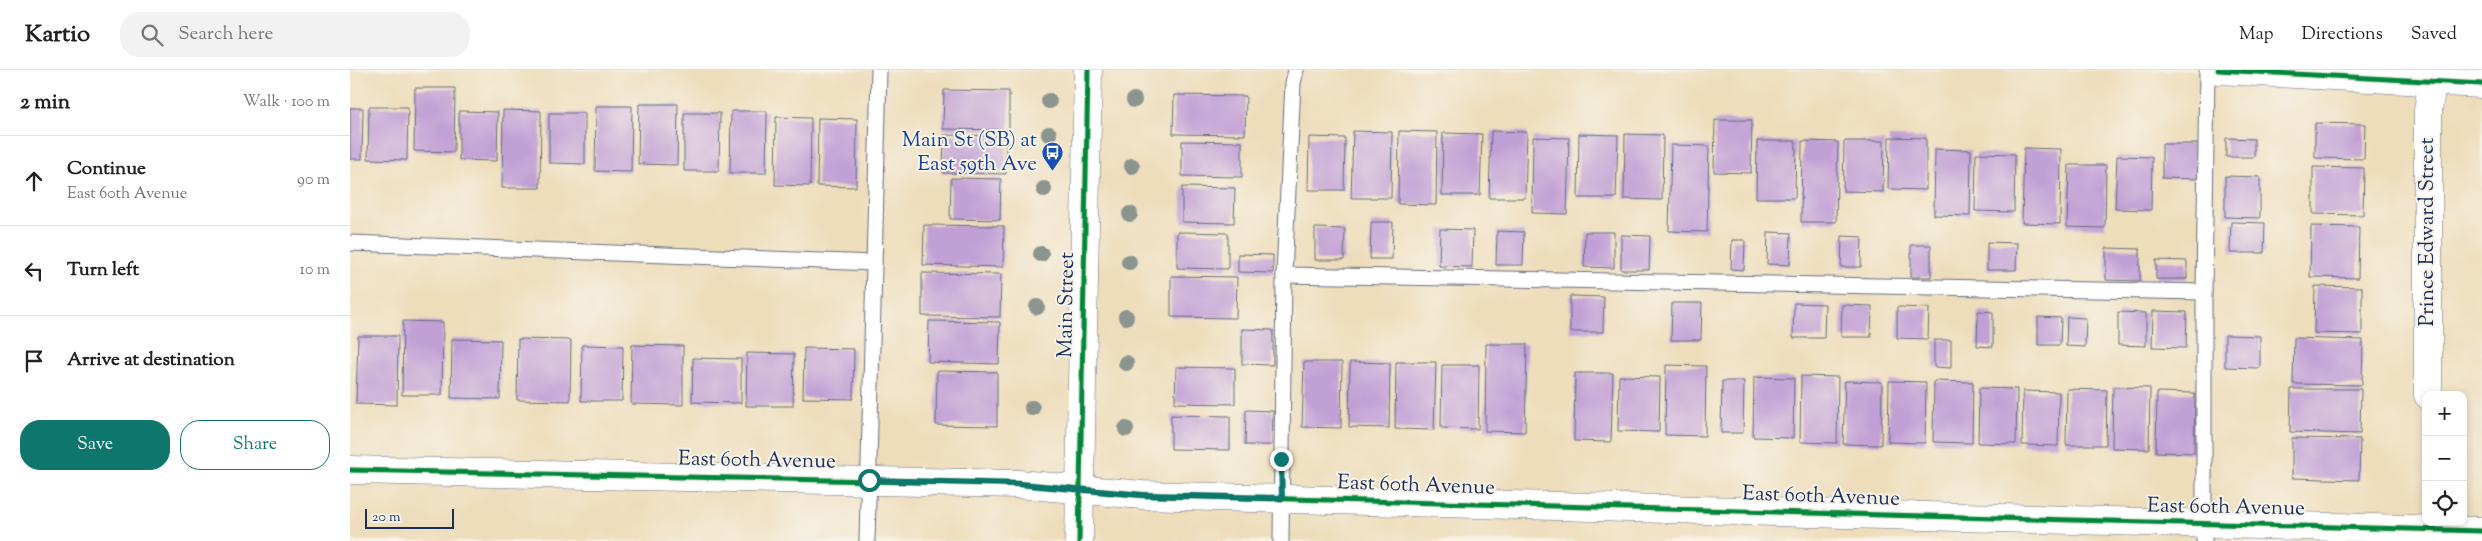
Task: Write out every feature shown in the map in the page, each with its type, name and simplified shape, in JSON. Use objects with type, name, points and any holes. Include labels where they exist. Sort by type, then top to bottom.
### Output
[{"type":"street","name":"Main Street","points":[[1079,541],[1088,70]]},
{"type":"street","points":[[2218,70],[2433,76],[2482,84]]},
{"type":"street","name":"Prince Edward Street","points":[[2428,391],[2428,112],[2433,76]]},
{"type":"street","name":"East 60th Avenue","points":[[350,470],[1019,484],[1142,495],[1282,498],[2204,533],[2482,531]]},
{"type":"lane","points":[[867,541],[879,70]]},
{"type":"lane","points":[[1281,541],[1284,275],[1293,83],[1296,70]]},
{"type":"lane","points":[[2204,533],[2204,292],[2207,70]]},
{"type":"lane","points":[[350,243],[874,263]]},
{"type":"lane","points":[[1284,275],[2204,292]]},
{"type":"building","points":[[415,88],[455,88],[454,152],[414,151]]},
{"type":"building","points":[[944,90],[1009,91],[1009,130],[943,129]]},
{"type":"building","points":[[1174,95],[1246,96],[1245,135],[1173,134]]},
{"type":"building","points":[[639,104],[678,104],[677,165],[638,164]]},
{"type":"building","points":[[596,106],[632,106],[631,172],[595,171]]},
{"type":"building","points":[[369,107],[408,107],[407,160],[368,159]]},
{"type":"building","points":[[350,108],[363,108],[362,159],[350,159]]},
{"type":"building","points":[[503,110],[541,111],[540,188],[502,188]]},
{"type":"building","points":[[459,111],[498,112],[497,161],[459,160]]},
{"type":"building","points":[[731,111],[767,111],[766,173],[730,173]]},
{"type":"building","points":[[549,113],[585,113],[585,164],[549,163]]},
{"type":"building","points":[[684,113],[720,113],[719,171],[684,171]]},
{"type":"building","points":[[776,117],[811,118],[810,186],[775,185]]},
{"type":"building","points":[[818,118],[857,119],[856,187],[817,186]]},
{"type":"building","points":[[1715,120],[1752,120],[1751,173],[1714,172]]},
{"type":"building","points":[[2315,123],[2365,124],[2364,159],[2315,158]]},
{"type":"building","points":[[1353,131],[1392,132],[1391,198],[1351,198]]},
{"type":"building","points":[[1399,131],[1437,132],[1436,205],[1398,204]]},
{"type":"building","points":[[1491,131],[1527,132],[1525,198],[1489,198]]},
{"type":"building","points":[[1443,133],[1482,134],[1480,195],[1442,195]]},
{"type":"building","points":[[1579,134],[1618,135],[1616,198],[1578,198]]},
{"type":"building","points":[[1625,134],[1663,135],[1662,200],[1624,199]]},
{"type":"building","points":[[944,135],[1006,136],[1006,174],[943,173]]},
{"type":"building","points":[[1309,137],[1345,138],[1344,190],[1308,190]]},
{"type":"building","points":[[1533,137],[1569,138],[1567,214],[1532,213]]},
{"type":"building","points":[[1889,137],[1926,138],[1926,190],[1888,189]]},
{"type":"building","points":[[2226,138],[2254,139],[2254,157],[2226,157]]},
{"type":"building","points":[[1182,141],[1242,142],[1242,177],[1182,176]]},
{"type":"building","points":[[1757,141],[1796,141],[1795,198],[1756,198]]},
{"type":"building","points":[[1802,141],[1838,142],[1836,222],[1801,222]]},
{"type":"building","points":[[1844,141],[1884,141],[1883,192],[1843,191]]},
{"type":"building","points":[[2162,144],[2199,144],[2198,179],[2162,178]]},
{"type":"building","points":[[1671,145],[1709,146],[1707,232],[1669,231]]},
{"type":"building","points":[[2024,148],[2061,149],[2060,224],[2022,223]]},
{"type":"building","points":[[1935,149],[1971,150],[1970,216],[1934,215]]},
{"type":"building","points":[[1976,153],[2015,154],[2014,212],[1975,211]]},
{"type":"building","points":[[2117,156],[2152,157],[2151,210],[2115,209]]},
{"type":"building","points":[[2069,165],[2106,165],[2105,228],[2067,227]]},
{"type":"building","points":[[2313,167],[2364,168],[2363,215],[2313,214]]},
{"type":"building","points":[[2225,176],[2260,177],[2260,218],[2225,217]]},
{"type":"building","points":[[951,178],[1001,179],[1000,220],[950,219]]},
{"type":"building","points":[[1182,187],[1235,188],[1234,223],[1182,222]]},
{"type":"building","points":[[1371,222],[1393,222],[1392,259],[1370,259]]},
{"type":"building","points":[[2231,222],[2265,223],[2264,253],[2230,253]]},
{"type":"building","points":[[924,225],[1004,226],[1003,267],[923,265]]},
{"type":"building","points":[[2311,226],[2359,227],[2358,278],[2310,277]]},
{"type":"building","points":[[1315,228],[1345,229],[1344,260],[1315,260]]},
{"type":"building","points":[[1440,229],[1473,230],[1472,267],[1439,266]]},
{"type":"building","points":[[1497,231],[1524,232],[1523,265],[1496,265]]},
{"type":"building","points":[[1177,232],[1228,233],[1228,269],[1177,268]]},
{"type":"building","points":[[1585,232],[1614,232],[1614,268],[1584,267]]},
{"type":"building","points":[[1768,232],[1791,233],[1790,265],[1767,264]]},
{"type":"building","points":[[1621,235],[1650,236],[1649,270],[1621,270]]},
{"type":"building","points":[[1842,236],[1862,237],[1861,267],[1841,267]]},
{"type":"building","points":[[1732,240],[1745,240],[1744,270],[1731,269]]},
{"type":"building","points":[[1987,242],[2017,243],[2016,270],[1987,270]]},
{"type":"building","points":[[1911,245],[1931,245],[1931,277],[1911,277]]},
{"type":"building","points":[[2106,248],[2140,249],[2140,281],[2106,280]]},
{"type":"building","points":[[1238,254],[1273,255],[1273,273],[1238,272]]},
{"type":"building","points":[[2156,260],[2187,261],[2187,279],[2156,279]]},
{"type":"building","points":[[922,273],[1001,274],[1000,317],[922,316]]},
{"type":"building","points":[[1171,276],[1237,277],[1236,318],[1171,317]]},
{"type":"building","points":[[2315,286],[2362,287],[2362,334],[2314,333]]},
{"type":"building","points":[[1570,296],[1604,297],[1603,332],[1570,332]]},
{"type":"building","points":[[1672,303],[1702,303],[1701,340],[1671,340]]},
{"type":"building","points":[[1794,303],[1825,304],[1824,338],[1793,338]]},
{"type":"building","points":[[1842,305],[1872,306],[1871,337],[1841,337]]},
{"type":"building","points":[[1897,307],[1929,308],[1928,339],[1897,338]]},
{"type":"building","points":[[1978,311],[1993,312],[1993,347],[1977,346]]},
{"type":"building","points":[[2153,311],[2187,312],[2186,348],[2152,347]]},
{"type":"building","points":[[2118,312],[2146,313],[2146,346],[2118,345]]},
{"type":"building","points":[[2038,317],[2061,318],[2060,345],[2038,345]]},
{"type":"building","points":[[2067,317],[2086,318],[2085,347],[2066,346]]},
{"type":"building","points":[[403,321],[443,322],[442,395],[402,395]]},
{"type":"building","points":[[929,321],[1000,322],[999,364],[928,362]]},
{"type":"building","points":[[1242,329],[1273,330],[1273,365],[1242,364]]},
{"type":"building","points":[[2225,335],[2260,336],[2260,368],[2225,367]]},
{"type":"building","points":[[358,336],[398,336],[397,405],[356,404]]},
{"type":"building","points":[[2294,338],[2363,340],[2362,385],[2293,384]]},
{"type":"building","points":[[452,339],[501,340],[500,399],[451,398]]},
{"type":"building","points":[[518,339],[571,340],[570,401],[517,400]]},
{"type":"building","points":[[1934,340],[1951,340],[1951,368],[1934,367]]},
{"type":"building","points":[[1486,344],[1527,344],[1525,432],[1485,431]]},
{"type":"building","points":[[582,345],[623,346],[622,401],[581,401]]},
{"type":"building","points":[[632,345],[683,346],[683,405],[631,404]]},
{"type":"building","points":[[804,348],[854,349],[853,399],[803,398]]},
{"type":"building","points":[[747,353],[794,354],[793,406],[746,406]]},
{"type":"building","points":[[693,358],[741,359],[741,403],[692,402]]},
{"type":"building","points":[[1304,362],[1342,362],[1341,428],[1302,427]]},
{"type":"building","points":[[1350,362],[1390,363],[1389,428],[1349,427]]},
{"type":"building","points":[[1396,362],[1436,362],[1434,430],[1395,429]]},
{"type":"building","points":[[1442,365],[1479,365],[1478,429],[1441,428]]},
{"type":"building","points":[[1666,365],[1706,366],[1705,436],[1665,435]]},
{"type":"building","points":[[1176,367],[1235,368],[1235,404],[1175,403]]},
{"type":"building","points":[[937,371],[997,372],[997,426],[936,425]]},
{"type":"building","points":[[1575,373],[1613,373],[1611,442],[1574,441]]},
{"type":"building","points":[[1619,376],[1660,377],[1659,432],[1618,431]]},
{"type":"building","points":[[1801,376],[1838,377],[1837,443],[1800,442]]},
{"type":"building","points":[[1754,377],[1794,378],[1793,438],[1753,437]]},
{"type":"building","points":[[1722,381],[1744,381],[1743,433],[1721,433]]},
{"type":"building","points":[[1845,381],[1882,382],[1881,445],[1843,444]]},
{"type":"building","points":[[1889,381],[1926,382],[1925,443],[1888,442]]},
{"type":"building","points":[[1934,381],[1973,382],[1972,443],[1933,442]]},
{"type":"building","points":[[2113,387],[2150,388],[2149,449],[2112,448]]},
{"type":"building","points":[[1979,388],[2017,389],[2016,444],[1978,443]]},
{"type":"building","points":[[2067,389],[2107,390],[2106,445],[2066,445]]},
{"type":"building","points":[[2291,389],[2361,389],[2360,434],[2290,432]]},
{"type":"building","points":[[2023,391],[2059,392],[2058,446],[2022,445]]},
{"type":"building","points":[[2157,392],[2195,393],[2194,453],[2156,452]]},
{"type":"building","points":[[1246,410],[1273,411],[1272,445],[1245,445]]},
{"type":"building","points":[[1171,415],[1230,416],[1230,450],[1171,449]]},
{"type":"building","points":[[2292,438],[2360,439],[2359,480],[2292,478]]},
{"type":"cycle path","points":[[1079,541],[1088,70]]},
{"type":"cycle path","points":[[2218,70],[2482,84]]},
{"type":"cycle path","points":[[350,470],[1019,484],[1142,495],[2482,531]]},
{"type":"place","name":"Main St (SB) at East 59th Ave","points":[[1053,172]]},
{"type":"route","points":[[869,480],[1019,484],[1142,495],[1282,498],[1281,459]]}]
